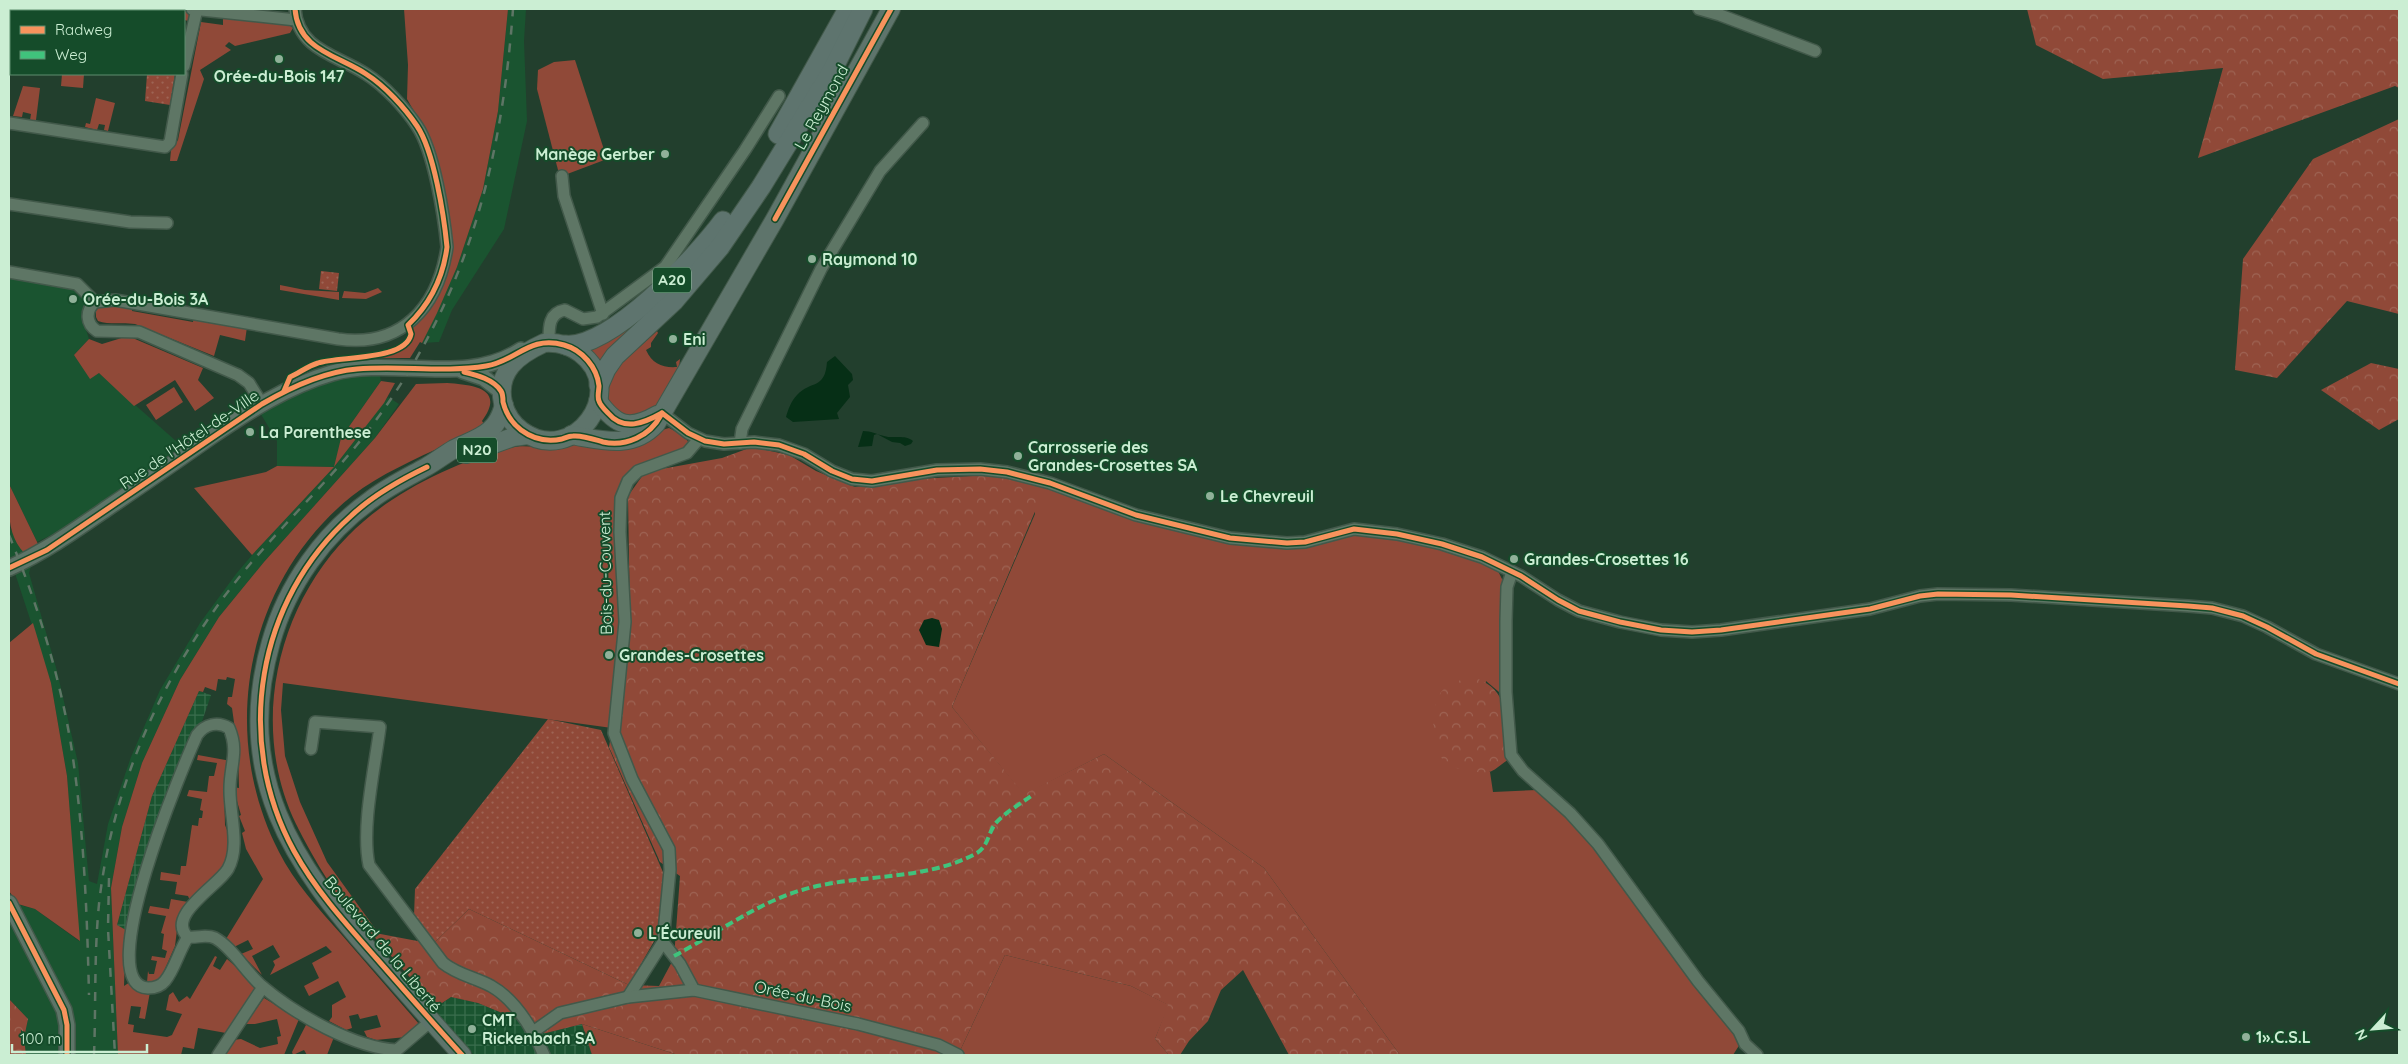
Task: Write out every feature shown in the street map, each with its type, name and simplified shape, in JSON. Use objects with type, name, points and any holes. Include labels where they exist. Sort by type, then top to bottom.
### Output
[{"type":"highway","name":"A20","points":[[553,344],[578,346],[586,343],[635,311],[672,280],[709,240],[742,194],[774,141],[848,9]]},
{"type":"highway","name":"A20","points":[[599,393],[606,369],[615,356],[674,301],[720,247],[761,187],[832,71],[863,9]]},
{"type":"main road","name":"Le Reymond","points":[[571,435],[609,443],[626,441],[647,433],[656,424],[775,219],[891,9]]},
{"type":"main road","name":"Rue de l'Hôtel-de-Ville","points":[[9,568],[46,550],[284,391],[342,371],[374,368],[457,370],[491,365],[529,346],[553,344]]},
{"type":"main road","points":[[553,344],[581,354],[590,363],[599,393],[612,418],[627,425],[641,424],[662,413]]},
{"type":"main road","name":"N20","points":[[553,344],[513,363],[504,375],[503,398],[515,425],[528,435],[549,440],[571,435],[581,429],[591,418],[599,393]]},
{"type":"main road","name":"Rue de l'Hôtel-de-Ville","points":[[457,370],[484,378],[503,398]]},
{"type":"main road","name":"Boulevard de la Liberté","points":[[462,1055],[332,907],[294,850],[282,828],[268,788],[263,764],[260,722],[263,676],[273,635],[288,599],[307,566],[330,537],[364,505],[386,490],[490,431],[501,416],[503,398]]},
{"type":"main road","name":"Boulevard de la Liberté","points":[[427,466],[513,437],[528,435]]},
{"type":"main road","points":[[9,906],[64,1010],[68,1025],[67,1055]]},
{"type":"street","points":[[192,9],[295,15],[301,33],[308,41],[324,52],[368,75],[408,113],[418,128],[434,175],[447,247],[433,294],[424,307],[408,325],[376,339],[352,341],[114,300],[95,302],[90,308],[88,314],[89,322],[94,330],[103,333],[129,330],[139,332],[234,373],[248,383],[262,404]]},
{"type":"street","points":[[185,62],[197,9]]},
{"type":"street","points":[[1699,9],[1815,51]]},
{"type":"street","points":[[9,123],[165,147],[170,142],[182,75]]},
{"type":"street","points":[[553,344],[551,320],[556,313],[565,310],[588,319],[603,314],[665,267],[746,150],[779,96]]},
{"type":"street","points":[[740,443],[742,429],[821,269],[880,171],[923,124]]},
{"type":"street","points":[[562,176],[564,196],[603,314]]},
{"type":"street","points":[[9,204],[130,222],[166,223]]},
{"type":"street","points":[[9,272],[77,284],[95,302]]},
{"type":"street","points":[[662,413],[700,439],[716,443],[766,443],[788,448],[804,454],[841,476],[862,481],[884,480],[954,469],[1007,472],[1050,483],[1136,514],[1244,540],[1296,543],[1345,530],[1381,531],[1467,552],[1528,580],[1558,600],[1592,615],[1679,632],[1721,630],[1870,609],[1920,596],[1938,594],[2011,595],[2212,608],[2249,618],[2325,658],[2399,684]]},
{"type":"street","name":"Bois-du-Couvent","points":[[628,997],[663,942],[670,870],[669,849],[632,779],[614,733],[625,622],[620,504],[625,486],[635,474],[646,467],[687,453],[694,448],[700,439]]},
{"type":"street","points":[[1512,572],[1507,587],[1506,621],[1506,692],[1511,755],[1523,771],[1570,813],[1598,844],[1698,980],[1739,1031],[1745,1044],[1758,1055]]},
{"type":"street","points":[[311,749],[315,722],[380,727],[366,853],[369,865],[443,963],[455,972],[492,987],[506,999],[533,1032],[544,1055]]},
{"type":"street","points":[[188,937],[182,928],[183,919],[190,906],[224,875],[230,866],[233,853],[230,788],[234,760],[234,743],[230,728],[219,724],[206,726],[197,735],[163,817],[136,909],[129,966],[133,979],[142,987],[154,988],[160,985],[166,980],[179,950],[188,937],[206,935],[217,939],[263,987],[306,1016],[330,1029],[381,1050],[396,1050],[431,1021]]},
{"type":"street","points":[[533,1032],[560,1013],[628,997],[694,990],[680,964],[663,942]]},
{"type":"street","points":[[218,1055],[263,987]]},
{"type":"street","name":"Orée-du-Bois","points":[[694,990],[858,1024],[938,1045],[958,1055]]},
{"type":"shaded area","points":[[508,9],[526,9],[524,41],[527,121],[504,229],[452,310],[439,342],[422,343],[457,267],[483,189],[498,111]]},
{"type":"shaded area","points":[[9,275],[72,285],[92,303],[84,323],[89,339],[74,355],[90,378],[99,373],[185,449],[145,489],[37,542],[9,484]]},
{"type":"shaded area","points":[[835,356],[852,374],[853,380],[848,385],[850,397],[837,413],[839,419],[793,422],[786,417],[795,397],[802,390],[820,381],[826,371],[827,362]]},
{"type":"shaded area","points":[[376,358],[381,381],[341,438],[335,466],[388,397],[399,404],[375,438],[264,562],[219,617],[180,680],[142,763],[122,827],[111,888],[118,1055],[26,1055],[24,1038],[28,1019],[9,999],[9,902],[35,909],[79,941],[67,776],[51,683],[9,555],[9,526],[31,566],[29,573],[57,671],[78,763],[89,881],[97,884],[108,824],[131,757],[160,690],[200,623],[236,574],[334,467],[277,466],[277,441],[253,401],[308,373],[354,359]]},
{"type":"shaded area","points":[[863,431],[871,432],[888,437],[903,437],[913,441],[905,446],[877,434],[874,435],[872,446],[858,447]]},
{"type":"shaded area","points":[[932,618],[939,620],[942,629],[939,647],[926,645],[919,630],[924,620]]},
{"type":"shaded area","points":[[199,691],[211,695],[131,930],[121,929],[117,925],[152,796]]},
{"type":"shaded area","points":[[451,997],[478,1003],[517,1019],[527,1027],[540,1055],[474,1055],[433,1010]]},
{"type":"shaded area","points":[[582,1024],[592,1055],[547,1055],[537,1032],[546,1033]]},
{"type":"green space","points":[[27,9],[55,9],[55,10]]},
{"type":"green space","points":[[55,9],[170,10],[118,10]]},
{"type":"green space","points":[[404,9],[508,9],[498,111],[483,189],[457,267],[422,343],[420,342],[410,358],[376,358],[402,347],[411,339],[414,333],[412,328],[435,299],[449,261],[419,120],[407,99],[408,65]]},
{"type":"green space","points":[[2027,9],[2399,9],[2399,88],[2395,86],[2198,158],[2223,68],[2103,79],[2036,45]]},
{"type":"green space","points":[[185,11],[190,12],[189,21],[185,20]]},
{"type":"green space","points":[[223,14],[286,23],[293,28],[290,33],[235,46],[229,42],[225,46],[231,50],[200,70],[204,79],[177,161],[170,161],[171,150],[178,140],[201,22],[223,25]]},
{"type":"green space","points":[[575,60],[607,159],[562,176],[558,170],[537,89],[538,70],[554,62]]},
{"type":"green space","points":[[62,75],[84,75],[83,88],[61,86]]},
{"type":"green space","points":[[147,75],[175,75],[170,105],[145,101]]},
{"type":"green space","points":[[23,86],[40,88],[36,120],[30,120],[31,114],[23,112],[22,117],[13,116]]},
{"type":"green space","points":[[96,98],[115,103],[108,131],[104,130],[105,125],[99,124],[97,130],[85,127],[86,123],[90,124]]},
{"type":"green space","points":[[2399,119],[2399,314],[2347,301],[2277,378],[2235,370],[2243,259],[2313,159]]},
{"type":"green space","points":[[691,269],[598,368],[584,351]]},
{"type":"green space","points":[[321,271],[339,273],[337,291],[319,289]]},
{"type":"green space","points":[[280,285],[305,290],[339,292],[339,300],[280,290]]},
{"type":"green space","points":[[378,288],[382,292],[366,299],[342,298],[344,291],[365,293]]},
{"type":"green space","points":[[106,305],[132,307],[132,311],[193,322],[194,316],[247,327],[245,341],[220,335],[214,356],[135,324],[98,321],[96,309]]},
{"type":"green space","points":[[657,331],[658,333],[651,343],[651,347],[646,350],[648,355],[655,362],[667,367],[677,367],[676,362],[680,359],[679,368],[659,407],[628,422],[606,401],[610,374]]},
{"type":"green space","points":[[128,336],[203,368],[198,380],[214,398],[195,411],[175,380],[134,406],[99,373],[90,379],[74,355],[89,339],[102,344]]},
{"type":"green space","points":[[2371,363],[2399,369],[2399,419],[2379,430],[2321,390]]},
{"type":"green space","points":[[381,381],[395,383],[384,403],[334,467],[341,438]]},
{"type":"green space","points":[[447,383],[476,387],[488,395],[490,401],[482,421],[484,424],[471,433],[411,461],[374,481],[352,496],[316,530],[288,570],[266,614],[253,661],[247,709],[249,758],[260,806],[285,863],[315,905],[419,1024],[406,1037],[376,1040],[367,1037],[364,1031],[381,1027],[377,1015],[360,1019],[358,1014],[349,1016],[352,1028],[346,1030],[329,1021],[332,1017],[332,1005],[346,997],[338,981],[309,996],[304,986],[319,978],[312,963],[332,952],[326,946],[270,975],[275,965],[273,961],[280,957],[273,945],[252,956],[262,975],[241,954],[253,949],[248,940],[234,947],[226,939],[263,879],[246,849],[242,833],[245,831],[239,816],[241,815],[233,787],[239,788],[238,751],[232,708],[227,704],[228,697],[232,697],[235,679],[227,677],[226,680],[218,679],[216,691],[205,687],[203,692],[199,691],[152,796],[117,925],[126,930],[124,986],[130,982],[140,990],[150,992],[145,1019],[139,1018],[141,1007],[131,1006],[128,1024],[134,1025],[133,1032],[167,1037],[172,1035],[182,1014],[166,1010],[169,995],[173,992],[179,1002],[187,996],[190,999],[215,956],[217,957],[213,966],[220,970],[227,959],[251,980],[255,990],[232,1028],[230,1026],[226,1033],[198,1028],[194,1049],[183,1047],[181,1055],[118,1055],[111,888],[122,827],[142,763],[180,680],[219,617],[264,562],[375,438],[416,384]]},
{"type":"green space","points":[[174,387],[183,402],[156,420],[146,405]]},
{"type":"green space","points":[[669,428],[683,435],[689,443],[686,450],[633,469],[618,489],[619,624],[612,728],[283,683],[281,710],[285,756],[300,802],[327,862],[379,934],[368,929],[344,903],[302,836],[282,787],[274,749],[273,711],[277,672],[287,635],[303,599],[323,566],[348,536],[365,520],[402,493],[444,471],[488,454],[516,447],[555,449],[577,444],[608,450],[620,449]]},
{"type":"green space","points":[[752,447],[789,455],[816,471],[855,487],[917,479],[991,475],[1031,482],[1042,495],[952,707],[1024,794],[1104,754],[1264,868],[1400,1055],[1289,1055],[1243,970],[1221,990],[1208,1021],[1189,1041],[1180,1055],[1169,1055],[1155,1039],[1168,1005],[1131,986],[1005,955],[958,1055],[678,1055],[582,1024],[546,1033],[533,1032],[517,1019],[478,1003],[451,997],[436,1007],[370,932],[433,944],[469,909],[629,985],[659,986],[674,958],[680,876],[660,862],[609,747],[630,621],[628,496],[645,472],[722,458]]},
{"type":"green space","points":[[277,466],[334,467],[252,555],[194,488],[266,472]]},
{"type":"green space","points":[[1031,482],[1129,517],[1302,546],[1362,532],[1422,543],[1485,562],[1497,569],[1502,579],[1504,593],[1499,692],[1486,681],[1477,772],[1490,772],[1493,792],[1537,790],[1594,844],[1737,1036],[1740,1044],[1733,1055],[1400,1055],[1264,868],[1104,754],[1024,795],[952,707],[1035,514]]},
{"type":"green space","points":[[9,484],[39,546],[25,554],[14,538],[12,530],[9,512]]},
{"type":"green space","points":[[33,623],[51,683],[67,776],[80,941],[35,909],[18,904],[9,891],[9,643]]},
{"type":"green space","points":[[1472,677],[1495,690],[1505,710],[1508,760],[1489,772],[1467,771],[1447,764],[1437,750],[1435,740],[1435,708],[1441,692],[1451,684]]},
{"type":"green space","points":[[548,719],[601,730],[666,879],[661,929],[629,985],[469,909],[433,944],[414,916],[415,889]]},
{"type":"green space","points":[[198,755],[231,761],[224,786],[225,825],[231,840],[226,866],[191,903],[188,896],[175,894],[177,882],[160,880],[161,872],[180,875],[181,866],[186,866],[192,825],[198,826],[199,818],[202,818],[203,811],[200,810],[202,799],[187,796],[189,790],[207,792],[209,776],[214,776],[217,763],[197,760]]},
{"type":"green space","points":[[171,899],[188,902],[179,914],[175,946],[161,978],[147,982],[148,971],[149,974],[154,974],[157,961],[151,960],[152,956],[165,958],[167,951],[162,949],[164,934],[161,933],[166,916],[148,913],[150,906],[169,909]]},
{"type":"green space","points":[[1005,955],[1131,986],[1169,1005],[1155,1039],[1169,1055],[963,1055],[959,1053]]},
{"type":"green space","points":[[264,998],[299,1019],[284,1055],[222,1055],[233,1040],[241,1039],[260,1048],[278,1044],[277,1037],[281,1036],[277,1019],[255,1024],[245,1024]]},
{"type":"green space","points":[[9,999],[28,1019],[24,1038],[26,1055],[9,1055]]},
{"type":"green space","points":[[307,1023],[334,1037],[327,1055],[307,1055],[304,1050],[293,1055],[292,1052]]},
{"type":"green space","points":[[582,1024],[678,1055],[592,1055]]},
{"type":"railway","points":[[94,1055],[96,942],[102,880],[111,833],[141,741],[172,678],[222,599],[277,533],[356,446],[393,396],[424,346],[449,294],[470,240],[486,185],[498,128],[507,70],[513,9]]},
{"type":"railway","points":[[9,535],[29,586],[46,638],[60,691],[71,745],[82,839],[89,995]]},
{"type":"railway","points":[[109,878],[108,929],[115,1055]]},
{"type":"marked path","points":[[674,956],[769,902],[786,895],[823,885],[913,873],[957,862],[981,850],[998,820],[1031,796]]},
{"type":"cycle path","points":[[284,391],[290,377],[314,364],[385,353],[397,349],[406,343],[411,334],[408,325],[423,308],[439,280],[447,247],[441,202],[433,167],[423,137],[417,126],[394,98],[373,79],[311,43],[303,34],[295,9]]},
{"type":"cycle path","points":[[775,219],[891,9]]},
{"type":"cycle path","points":[[9,568],[47,550],[262,404],[296,386],[332,373],[373,368],[454,369],[486,366],[497,363],[532,346],[541,343],[552,343],[571,347],[588,360],[598,379],[598,398],[600,403],[614,419],[627,424],[634,424],[662,413]]},
{"type":"cycle path","points":[[464,372],[494,383],[502,392],[504,406],[512,421],[530,436],[541,439],[557,440],[576,436],[603,442],[620,443],[644,434],[651,429],[661,415]]},
{"type":"cycle path","points":[[662,413],[688,433],[705,441],[724,444],[754,442],[779,445],[804,454],[832,471],[852,479],[872,481],[937,470],[980,469],[1007,472],[1050,483],[1136,515],[1230,538],[1287,543],[1305,542],[1354,529],[1397,534],[1442,544],[1482,557],[1521,576],[1579,611],[1661,630],[1692,632],[1721,630],[1870,609],[1920,596],[1938,594],[2011,595],[2188,606],[2212,608],[2243,616],[2316,654],[2399,684]]},
{"type":"cycle path","points":[[427,467],[368,501],[319,550],[294,588],[276,630],[264,673],[260,718],[264,764],[275,808],[294,851],[322,894],[343,920],[462,1055]]},
{"type":"cycle path","points":[[9,903],[64,1010],[67,1025],[67,1055]]},
{"type":"place","name":"Orée-du-Bois 147","points":[[279,59]]},
{"type":"place","name":"Manège Gerber","points":[[665,154]]},
{"type":"place","name":"Raymond 10","points":[[812,259]]},
{"type":"place","name":"Orée-du-Bois 3A","points":[[73,299]]},
{"type":"place","name":"Eni","points":[[673,339]]},
{"type":"place","name":"La Parenthese","points":[[250,432]]},
{"type":"place","name":"Carrosserie des Grandes-Crosettes SA","points":[[1018,456]]},
{"type":"place","name":"Le Chevreuil","points":[[1210,496]]},
{"type":"place","name":"Grandes-Crosettes 16","points":[[1514,559]]},
{"type":"place","name":"Grandes-Crosettes","points":[[609,655]]},
{"type":"place","name":"L'Écureuil","points":[[638,933]]},
{"type":"place","name":"CMT Rickenbach SA","points":[[472,1029]]},
{"type":"place","name":"1».C.S.L","points":[[2246,1037]]}]
